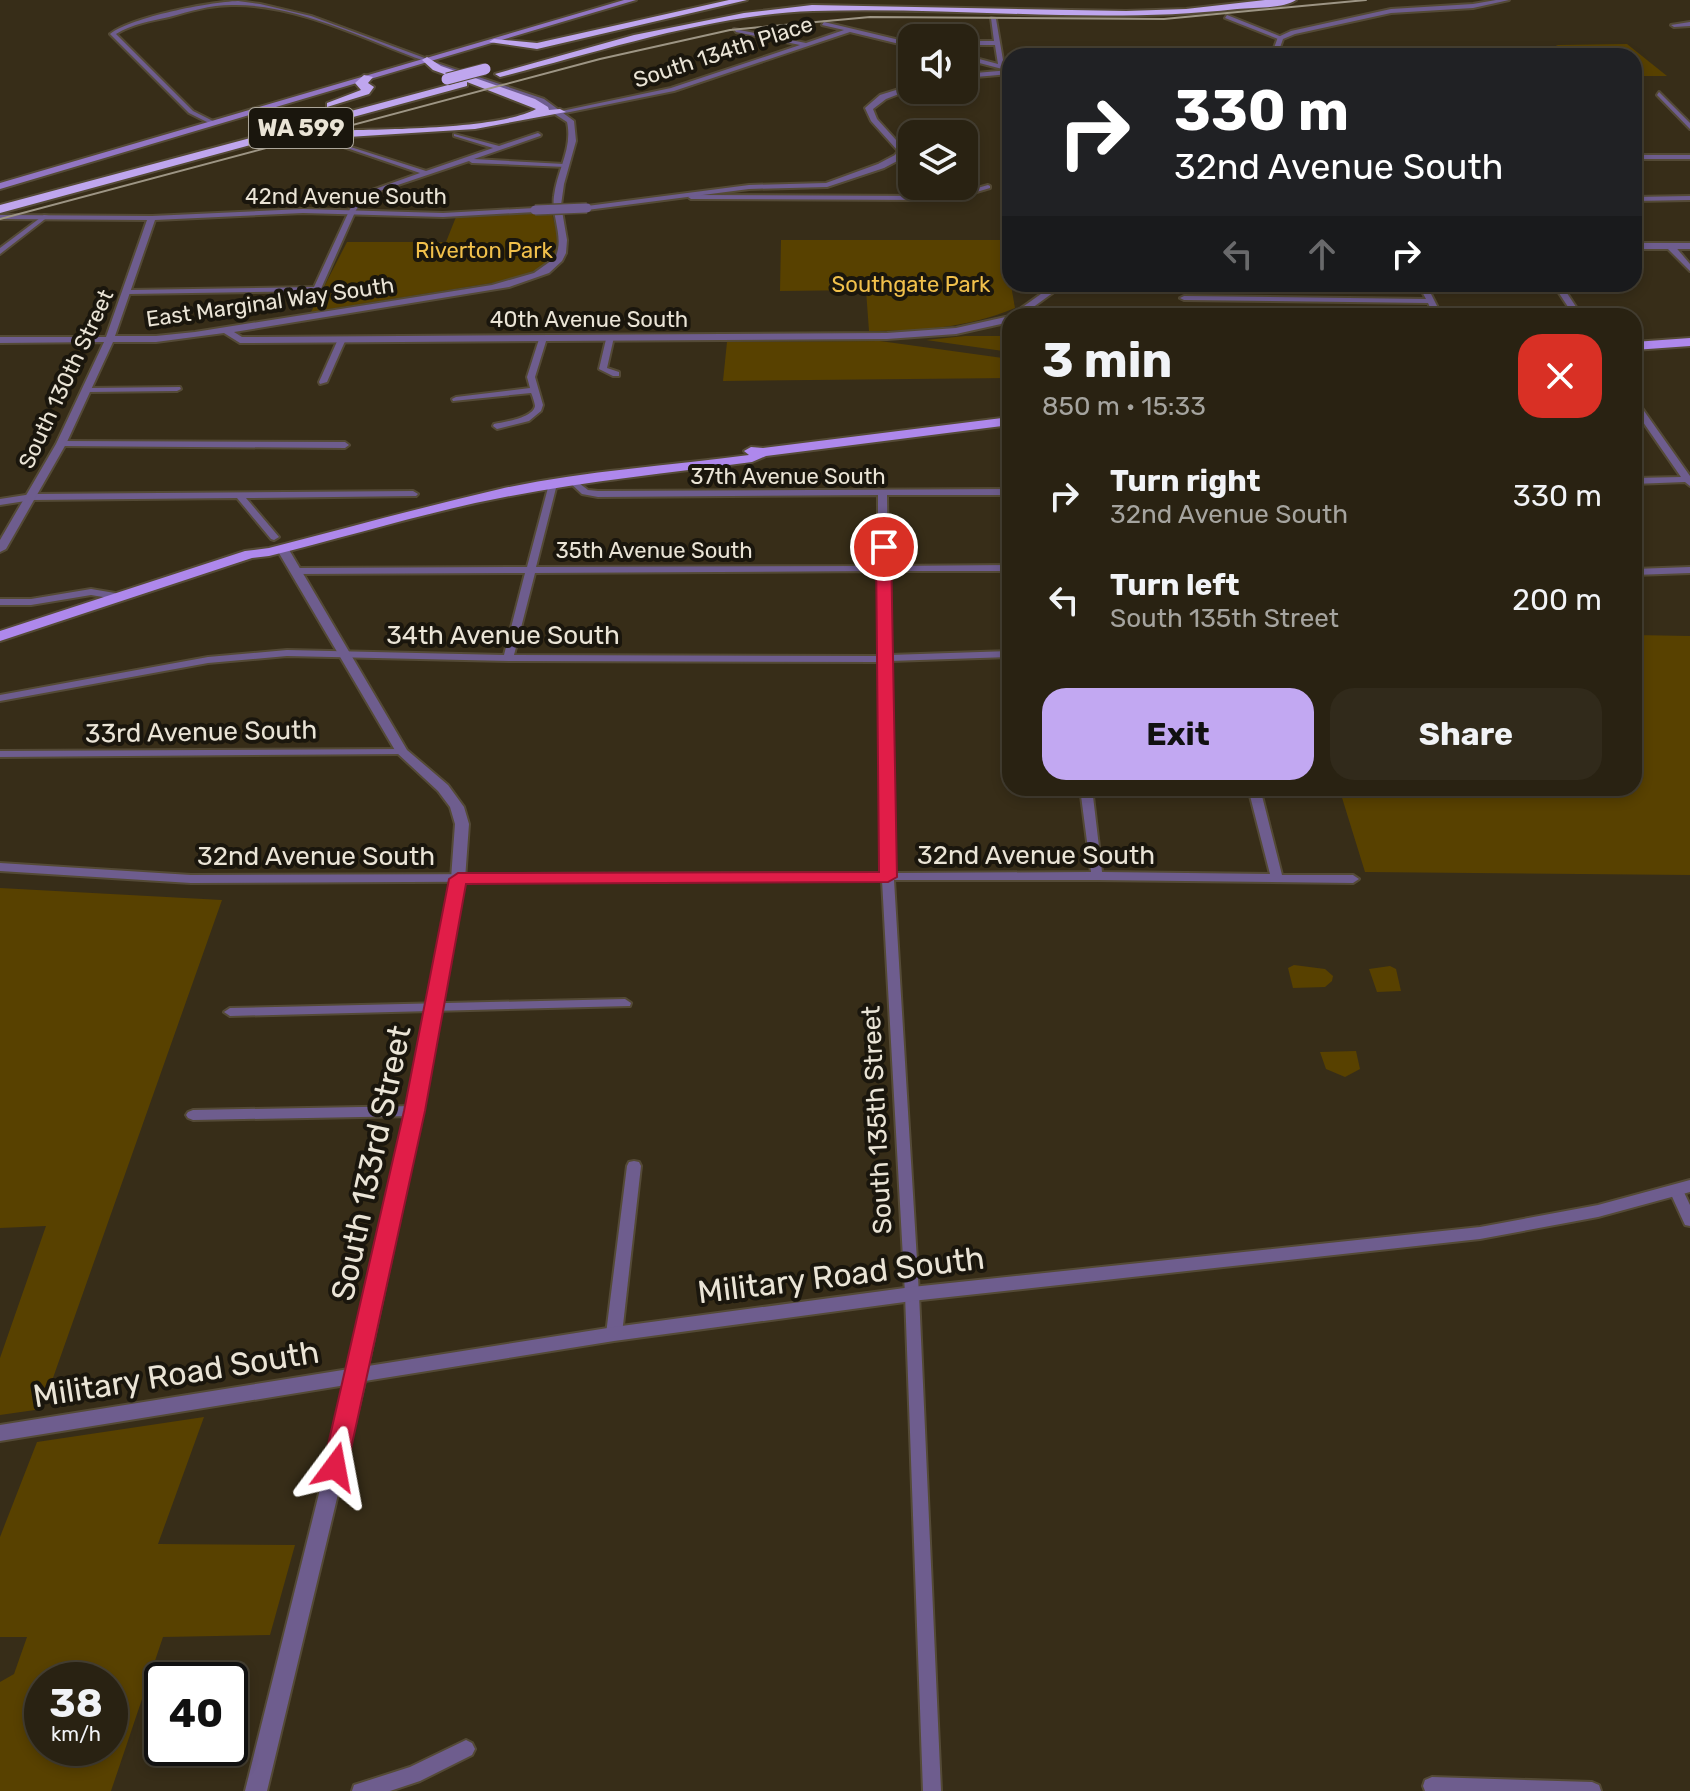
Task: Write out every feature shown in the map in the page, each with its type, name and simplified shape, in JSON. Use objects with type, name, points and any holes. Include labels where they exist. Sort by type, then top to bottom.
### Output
[{"type":"highway","points":[[494,42],[537,46],[744,0]]},
{"type":"highway","name":"WA 599","points":[[4,205],[157,157],[744,0]]},
{"type":"highway","points":[[560,112],[465,124],[436,121],[418,112],[423,100],[464,84],[734,12],[802,0]]},
{"type":"highway","points":[[883,0],[971,9],[1064,12],[1160,11],[1252,4]]},
{"type":"highway","points":[[1127,2],[1238,0]]},
{"type":"highway","points":[[621,42],[726,19],[812,8],[873,7],[1101,15],[1186,12],[1291,0]]},
{"type":"highway","points":[[427,60],[437,68],[531,101],[544,109],[531,116]]},
{"type":"highway","points":[[157,157],[355,98],[368,89],[364,80]]},
{"type":"highway","name":"WA 599","points":[[4,205],[139,172],[464,84]]},
{"type":"highway","points":[[139,172],[319,135],[475,126],[560,112]]},
{"type":"main road","points":[[0,186],[364,80],[419,67],[427,60],[632,0]]},
{"type":"main road","points":[[1642,345],[1690,342]]},
{"type":"main road","points":[[0,636],[275,546],[428,510],[571,480],[631,471],[644,473],[752,458],[763,452],[1002,422]]},
{"type":"main road","points":[[0,649],[122,604],[256,560],[275,546]]},
{"type":"street","points":[[1227,17],[1280,38],[1293,32],[1391,11],[1472,6],[1506,0]]},
{"type":"street","points":[[213,123],[191,112],[113,34],[128,26],[207,6],[245,4],[267,7],[385,43],[522,93],[560,112],[570,121],[574,131],[564,166],[465,160]]},
{"type":"street","points":[[978,60],[1001,66],[993,19]]},
{"type":"street","points":[[824,24],[898,40]]},
{"type":"street","points":[[1674,25],[1690,24]]},
{"type":"street","points":[[736,30],[806,45]]},
{"type":"street","name":"South 134th Place","points":[[560,112],[645,98],[850,30]]},
{"type":"street","points":[[1277,48],[1280,38]]},
{"type":"street","points":[[978,43],[997,43]]},
{"type":"street","points":[[978,74],[1002,71]]},
{"type":"street","name":"42nd Avenue South","points":[[0,217],[152,218],[303,211],[443,215],[587,208],[691,197],[749,187],[827,185],[893,160],[900,154],[900,147],[871,117],[869,108],[883,97],[898,92]]},
{"type":"street","points":[[1659,94],[1690,127]]},
{"type":"street","points":[[456,135],[499,148]]},
{"type":"street","points":[[129,292],[317,289],[352,212],[366,194],[538,135]]},
{"type":"street","points":[[337,143],[425,173]]},
{"type":"street","points":[[1642,157],[1690,157]]},
{"type":"street","name":"East Marginal Way South","points":[[0,340],[156,339],[492,288],[540,272],[556,262],[564,247],[557,204],[564,166]]},
{"type":"street","points":[[691,197],[928,198],[956,196],[988,187]]},
{"type":"street","points":[[1642,199],[1690,198]]},
{"type":"street","points":[[0,252],[46,216]]},
{"type":"street","name":"South 130th Street","points":[[0,549],[61,444],[87,390],[129,292],[141,245],[152,218]]},
{"type":"street","points":[[1642,246],[1690,246]]},
{"type":"street","points":[[1670,246],[1690,269]]},
{"type":"street","points":[[1027,308],[1051,292]]},
{"type":"street","points":[[1426,292],[1434,308]]},
{"type":"street","points":[[1184,298],[1430,301]]},
{"type":"street","name":"40th Avenue South","points":[[156,339],[887,336],[956,331],[1002,320]]},
{"type":"street","points":[[226,330],[240,340]]},
{"type":"street","points":[[610,337],[603,369],[616,374]]},
{"type":"street","points":[[497,426],[517,423],[534,415],[539,405],[531,377],[543,338]]},
{"type":"street","points":[[323,382],[342,339]]},
{"type":"street","points":[[87,390],[177,389]]},
{"type":"street","points":[[456,399],[533,390]]},
{"type":"street","points":[[1642,419],[1689,481]]},
{"type":"street","points":[[61,444],[345,445]]},
{"type":"street","name":"37th Avenue South","points":[[571,480],[590,494],[1002,492]]},
{"type":"street","points":[[1642,481],[1689,481]]},
{"type":"street","points":[[508,658],[553,484]]},
{"type":"street","points":[[0,502],[32,497],[413,494]]},
{"type":"street","name":"South 135th Street","points":[[882,494],[888,877],[912,1294],[932,1791]]},
{"type":"street","points":[[240,496],[275,546]]},
{"type":"street","name":"South 133rd Street","points":[[256,1791],[357,1375],[415,1111],[458,879],[462,824],[457,807],[443,788],[402,752],[297,571],[275,546]]},
{"type":"street","name":"35th Avenue South","points":[[297,571],[1002,568]]},
{"type":"street","points":[[1642,572],[1690,570]]},
{"type":"street","points":[[0,602],[31,602],[91,592],[115,596]]},
{"type":"street","name":"34th Avenue South","points":[[0,698],[208,660],[287,653],[508,658],[885,659],[1002,654]]},
{"type":"street","name":"33rd Avenue South","points":[[0,754],[402,752]]},
{"type":"street","points":[[1087,796],[1097,876]]},
{"type":"street","points":[[1256,796],[1277,878]]},
{"type":"street","name":"32nd Avenue South","points":[[0,867],[191,879],[1097,876],[1353,879]]},
{"type":"street","points":[[230,1012],[625,1003]]},
{"type":"street","points":[[193,1115],[415,1111]]},
{"type":"street","points":[[614,1334],[634,1166]]},
{"type":"street","points":[[1683,1188],[1690,1221]]},
{"type":"street","name":"Military Road South","points":[[0,1433],[614,1334],[912,1294],[1480,1233],[1598,1211],[1683,1188]]},
{"type":"street","points":[[361,1791],[413,1775],[466,1749]]},
{"type":"street","points":[[1432,1786],[1592,1791]]},
{"type":"green space","points":[[1627,44],[1632,48],[1550,48],[1558,45]]},
{"type":"green space","points":[[1642,56],[1667,76],[1642,76]]},
{"type":"green space","name":"Riverton Park","points":[[552,213],[558,238],[556,253],[545,265],[528,273],[505,281],[311,312],[347,242],[446,242],[456,217]]},
{"type":"green space","name":"Southgate Park","points":[[781,240],[1002,240],[1002,292],[1012,292],[1015,308],[1002,308],[1002,313],[997,315],[943,327],[869,331],[866,290],[780,291]]},
{"type":"green space","name":"Southgate Park","points":[[1002,336],[1002,351],[926,340]]},
{"type":"green space","name":"Southgate Park","points":[[880,341],[1002,358],[1002,378],[723,381],[727,342]]},
{"type":"green space","points":[[1642,635],[1690,636],[1690,875],[1365,872],[1341,796],[1642,796]]},
{"type":"green space","points":[[0,888],[222,900],[42,1409],[0,1415],[0,1358],[46,1226],[0,1228]]},
{"type":"green space","points":[[1294,965],[1325,969],[1333,976],[1332,981],[1325,987],[1293,988],[1288,968]]},
{"type":"green space","points":[[1390,966],[1396,969],[1401,991],[1377,992],[1369,969]]},
{"type":"green space","points":[[1356,1051],[1360,1069],[1345,1077],[1326,1069],[1320,1052]]},
{"type":"green space","points":[[204,1417],[158,1544],[295,1545],[270,1635],[163,1637],[155,1662],[144,1662],[144,1693],[128,1741],[128,1662],[24,1662],[24,1766],[119,1766],[111,1791],[0,1791],[0,1682],[14,1674],[27,1637],[0,1637],[0,1537],[37,1442]]},
{"type":"tram line","points":[[0,219],[600,59],[730,30],[870,17],[1164,19],[1366,0]]},
{"type":"route","points":[[335,1467],[415,1111],[458,879],[888,877],[884,547]]}]
